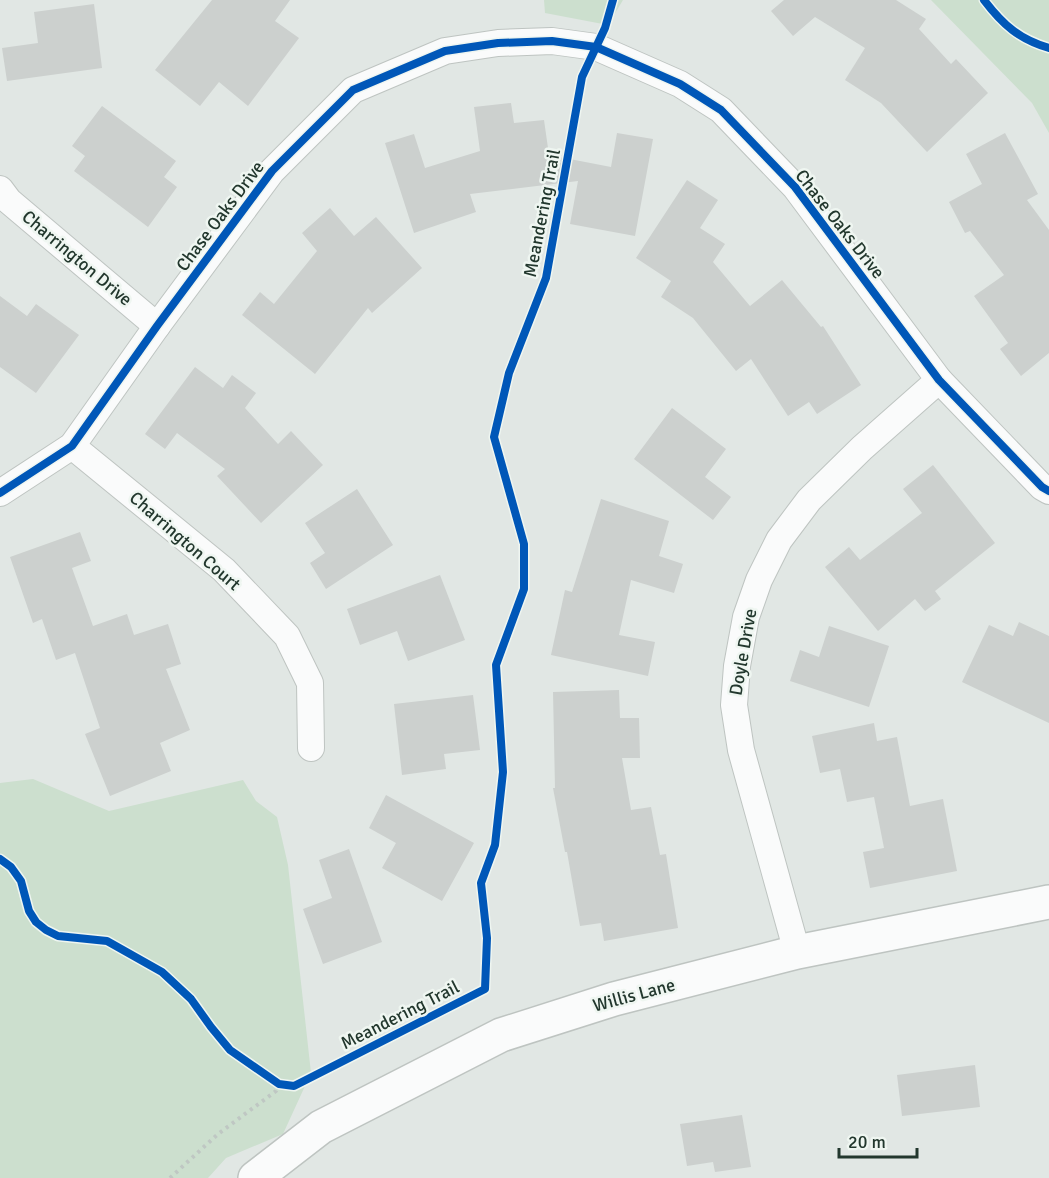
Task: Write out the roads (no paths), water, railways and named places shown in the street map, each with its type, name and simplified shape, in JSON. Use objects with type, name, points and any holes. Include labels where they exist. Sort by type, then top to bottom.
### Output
[{"type":"street","name":"Chase Oaks Drive","points":[[0,493],[72,446],[157,326],[272,171],[353,90],[444,51],[498,43],[552,41],[597,47],[680,84],[721,110],[795,187],[939,380],[1049,492]]},
{"type":"street","name":"Charrington Drive","points":[[0,189],[9,201],[157,326]]},
{"type":"street","name":"Doyle Drive","points":[[797,952],[741,750],[734,705],[737,666],[746,617],[759,580],[779,540],[808,500],[862,448],[939,380]]},
{"type":"street","name":"Charrington Court","points":[[72,446],[224,570],[287,636],[310,683],[311,748]]},
{"type":"street","name":"Willis Lane","points":[[255,1178],[321,1127],[501,1035],[614,999],[797,952],[1049,902]]}]
